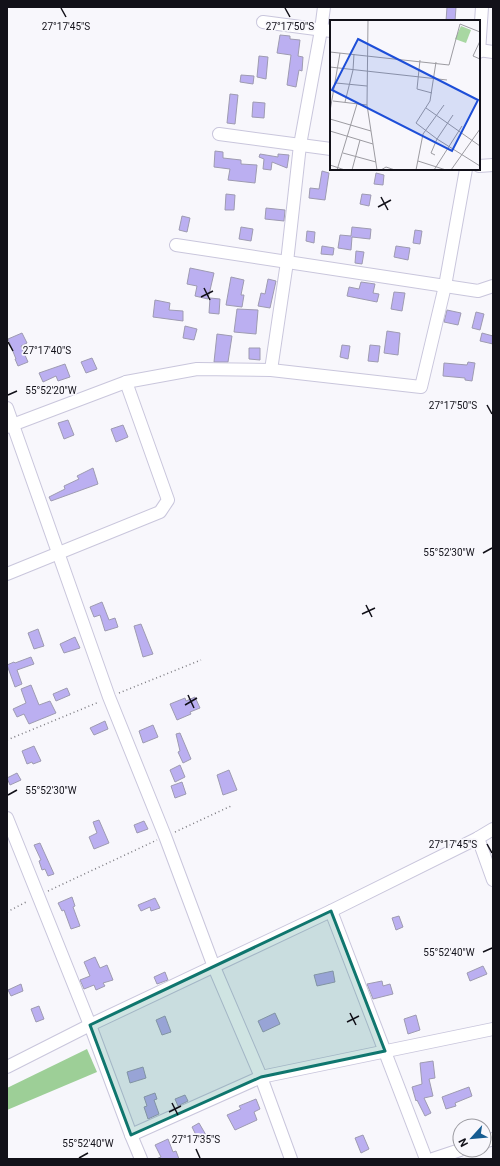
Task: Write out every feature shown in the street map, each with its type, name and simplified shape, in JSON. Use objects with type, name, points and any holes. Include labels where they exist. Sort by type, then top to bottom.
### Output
[{"type":"street","points":[[271,370],[287,262],[300,145],[326,30],[324,7]]},
{"type":"street","points":[[480,36],[482,7]]},
{"type":"street","points":[[264,22],[326,30]]},
{"type":"street","points":[[480,51],[493,52]]},
{"type":"street","points":[[219,134],[330,149]]},
{"type":"street","points":[[480,166],[493,165]]},
{"type":"street","points":[[10,426],[126,382],[197,369],[271,370],[421,387],[445,286],[466,170]]},
{"type":"street","points":[[176,245],[478,292],[493,286]]},
{"type":"street","points":[[7,574],[160,512],[168,500],[126,382]]},
{"type":"street","points":[[7,408],[10,426],[110,697],[165,836],[214,967],[262,1077],[291,1159]]},
{"type":"street","points":[[7,818],[90,1025],[141,1159]]},
{"type":"street","points":[[7,1067],[90,1025],[331,911],[478,838],[493,829]]},
{"type":"street","points":[[478,838],[493,880]]},
{"type":"street","points":[[331,911],[426,1159]]},
{"type":"street","points":[[131,1135],[262,1077],[493,1029]]},
{"type":"street","points":[[433,1159],[452,1153]]},
{"type":"path","points":[[7,912],[38,895],[231,806]]},
{"type":"highlighted area","points":[[331,911],[385,1051],[261,1077],[131,1135],[90,1025]]},
{"type":"green space","points":[[87,1049],[97,1072],[7,1110],[7,1088]]},
{"type":"building","points":[[447,7],[456,7],[455,20],[446,20]]},
{"type":"building","points":[[280,35],[290,36],[290,39],[300,40],[298,56],[303,57],[302,71],[299,70],[296,87],[287,85],[291,55],[277,53]]},
{"type":"building","points":[[259,56],[268,57],[266,79],[257,77]]},
{"type":"building","points":[[241,75],[254,76],[253,84],[240,82]]},
{"type":"building","points":[[230,94],[238,95],[235,124],[227,123]]},
{"type":"building","points":[[253,102],[265,103],[264,118],[252,117]]},
{"type":"building","points":[[215,151],[223,152],[223,158],[241,160],[241,164],[257,165],[255,183],[228,180],[230,169],[214,167]]},
{"type":"building","points":[[260,154],[278,157],[278,154],[289,155],[287,168],[272,162],[271,170],[263,169],[264,159],[259,157]]},
{"type":"building","points":[[322,171],[329,173],[325,200],[309,198],[310,188],[319,189]]},
{"type":"building","points":[[376,173],[384,175],[383,185],[374,184]]},
{"type":"building","points":[[226,194],[235,195],[234,210],[225,210]]},
{"type":"building","points":[[362,194],[371,195],[369,206],[360,204]]},
{"type":"building","points":[[266,208],[285,210],[284,221],[265,219]]},
{"type":"building","points":[[182,216],[190,218],[187,232],[179,230]]},
{"type":"building","points":[[241,227],[253,229],[251,241],[239,239]]},
{"type":"building","points":[[352,227],[371,229],[370,239],[352,237],[351,250],[338,248],[340,235],[351,236]]},
{"type":"building","points":[[415,230],[422,231],[420,244],[413,243]]},
{"type":"building","points":[[307,231],[315,232],[314,243],[306,241]]},
{"type":"building","points":[[322,246],[334,248],[333,255],[321,254]]},
{"type":"building","points":[[396,246],[410,248],[408,260],[394,257]]},
{"type":"building","points":[[356,251],[364,252],[362,264],[355,263]]},
{"type":"building","points":[[190,268],[214,273],[208,299],[195,296],[197,286],[187,284]]},
{"type":"building","points":[[231,277],[244,280],[241,295],[244,295],[242,307],[226,305]]},
{"type":"building","points":[[268,279],[276,281],[270,308],[258,306],[261,293],[265,294]]},
{"type":"building","points":[[361,282],[375,284],[373,293],[379,294],[377,302],[347,296],[349,287],[359,289]]},
{"type":"building","points":[[394,292],[405,293],[402,311],[391,309]]},
{"type":"building","points":[[210,298],[220,299],[219,314],[209,313]]},
{"type":"building","points":[[155,300],[170,303],[169,310],[183,311],[183,321],[153,317]]},
{"type":"building","points":[[237,309],[258,310],[256,334],[234,332]]},
{"type":"building","points":[[447,310],[461,313],[458,325],[444,322]]},
{"type":"building","points":[[476,312],[484,314],[480,330],[472,328]]},
{"type":"building","points":[[185,326],[197,329],[194,340],[183,338]]},
{"type":"building","points":[[387,331],[400,333],[398,355],[384,353]]},
{"type":"building","points":[[22,333],[27,343],[21,346],[28,362],[18,366],[8,339]]},
{"type":"building","points":[[482,333],[493,336],[493,344],[480,341]]},
{"type":"building","points":[[217,334],[232,336],[228,362],[214,362]]},
{"type":"building","points":[[342,345],[350,346],[348,359],[340,357]]},
{"type":"building","points":[[370,345],[380,346],[378,362],[368,361]]},
{"type":"building","points":[[249,348],[260,348],[260,360],[249,359]]},
{"type":"building","points":[[92,358],[97,369],[86,373],[81,362]]},
{"type":"building","points":[[468,362],[475,363],[472,381],[465,380],[465,378],[443,376],[444,363],[467,365]]},
{"type":"building","points":[[65,364],[70,377],[58,381],[56,376],[43,382],[39,373]]},
{"type":"building","points":[[68,420],[74,435],[64,439],[58,423]]},
{"type":"building","points":[[123,425],[128,437],[116,442],[111,429]]},
{"type":"building","points":[[93,468],[98,484],[51,501],[49,497],[65,489],[64,486],[79,479],[77,476]]},
{"type":"building","points":[[102,602],[109,620],[115,618],[118,627],[105,631],[100,615],[94,617],[90,607]]},
{"type":"building","points":[[141,624],[153,654],[143,657],[134,626]]},
{"type":"building","points":[[38,629],[44,646],[34,649],[28,633]]},
{"type":"building","points":[[75,637],[80,648],[64,653],[60,644]]},
{"type":"building","points":[[31,657],[34,664],[17,670],[22,684],[15,687],[7,665]]},
{"type":"building","points":[[31,685],[39,705],[50,701],[56,713],[29,724],[24,714],[17,717],[13,709],[26,703],[21,689]]},
{"type":"building","points":[[67,688],[70,695],[56,701],[53,694]]},
{"type":"building","points":[[195,697],[200,708],[177,720],[170,704],[185,698],[186,701]]},
{"type":"building","points":[[105,721],[108,729],[94,735],[90,728]]},
{"type":"building","points":[[153,725],[158,737],[143,743],[139,731]]},
{"type":"building","points":[[180,733],[191,759],[183,763],[178,752],[180,751],[176,734]]},
{"type":"building","points":[[34,746],[41,761],[33,764],[32,762],[27,764],[22,751]]},
{"type":"building","points":[[180,765],[185,777],[175,782],[170,770]]},
{"type":"building","points":[[229,770],[237,790],[223,795],[217,775]]},
{"type":"building","points":[[17,773],[21,780],[10,785],[7,778]]},
{"type":"building","points":[[182,782],[186,794],[175,798],[171,786]]},
{"type":"building","points":[[99,820],[109,843],[94,849],[89,837],[97,833],[93,822]]},
{"type":"building","points":[[144,821],[148,829],[137,833],[134,825]]},
{"type":"building","points":[[40,843],[54,874],[48,876],[45,869],[42,870],[39,861],[41,860],[34,845]]},
{"type":"building","points":[[72,897],[75,906],[73,907],[80,926],[71,929],[64,910],[62,911],[58,903]]},
{"type":"building","points":[[155,898],[160,908],[151,911],[150,907],[141,911],[138,905]]},
{"type":"building","points":[[399,916],[403,927],[396,930],[392,918]]},
{"type":"building","points":[[95,957],[100,968],[107,965],[113,980],[103,983],[105,986],[96,990],[94,985],[84,989],[80,980],[90,976],[84,962]]},
{"type":"building","points":[[483,966],[487,974],[470,981],[467,973]]},
{"type":"building","points":[[333,971],[335,982],[317,986],[314,975]]},
{"type":"building","points":[[165,972],[168,980],[157,984],[154,977]]},
{"type":"building","points":[[382,981],[383,986],[390,984],[393,994],[373,999],[367,984]]},
{"type":"building","points":[[21,984],[23,991],[11,996],[8,990]]},
{"type":"building","points":[[39,1006],[44,1019],[36,1022],[31,1009]]},
{"type":"building","points":[[275,1013],[280,1024],[263,1032],[258,1021]]},
{"type":"building","points":[[416,1015],[420,1030],[408,1034],[404,1019]]},
{"type":"building","points":[[165,1016],[171,1032],[162,1035],[156,1020]]},
{"type":"building","points":[[433,1061],[435,1078],[429,1079],[433,1096],[424,1098],[431,1113],[425,1116],[417,1100],[416,1101],[412,1087],[422,1084],[420,1063]]},
{"type":"building","points":[[143,1067],[146,1078],[130,1083],[127,1072]]},
{"type":"building","points":[[469,1087],[472,1096],[455,1103],[456,1106],[446,1109],[442,1097]]},
{"type":"building","points":[[155,1093],[157,1099],[154,1100],[159,1114],[148,1119],[144,1107],[147,1106],[144,1097]]},
{"type":"building","points":[[185,1095],[188,1101],[178,1106],[175,1099]]},
{"type":"building","points":[[256,1099],[260,1109],[254,1112],[257,1120],[235,1130],[227,1115],[241,1109],[239,1106]]},
{"type":"building","points":[[199,1123],[206,1135],[198,1139],[192,1127]]},
{"type":"building","points":[[363,1135],[369,1149],[361,1153],[355,1138]]},
{"type":"building","points":[[168,1139],[173,1152],[176,1151],[179,1159],[156,1159],[161,1157],[155,1145]]}]
